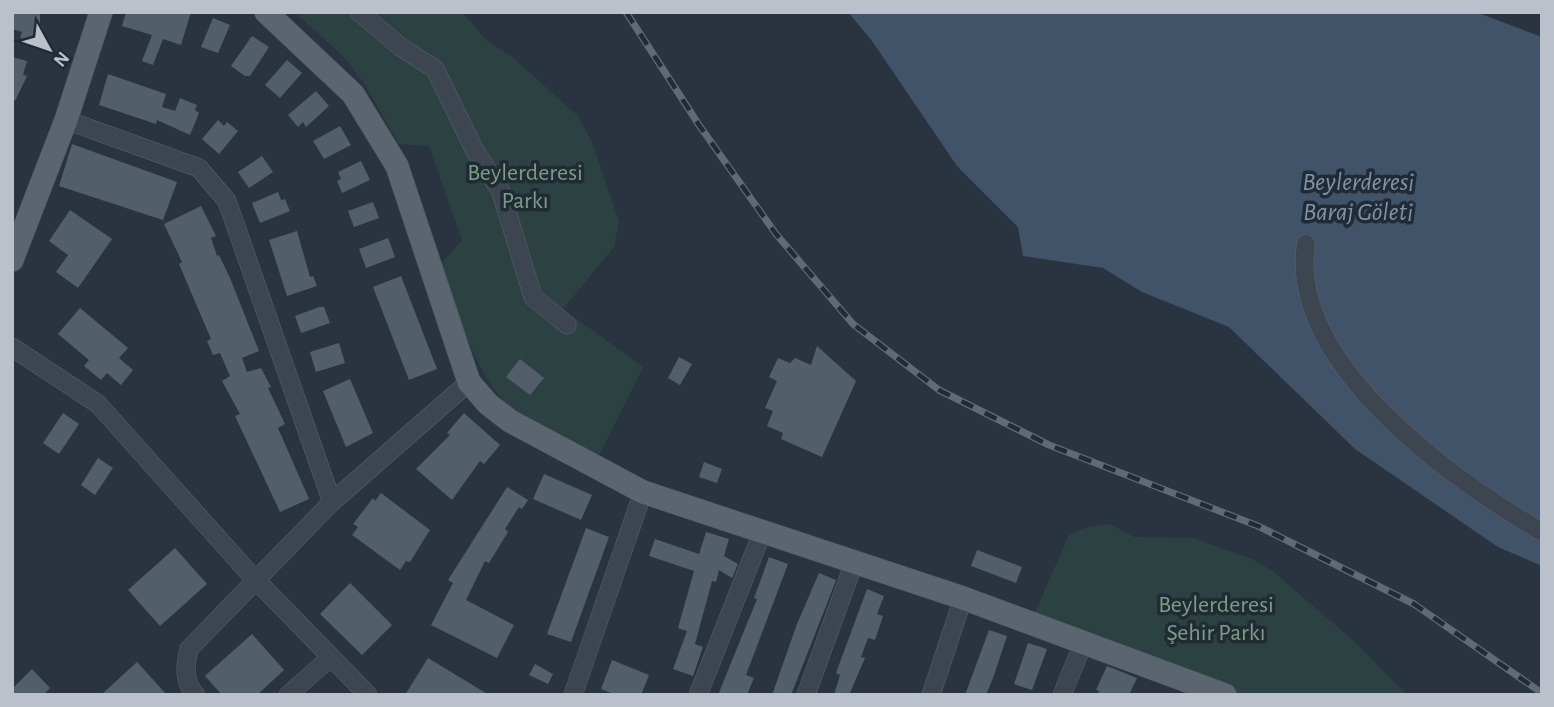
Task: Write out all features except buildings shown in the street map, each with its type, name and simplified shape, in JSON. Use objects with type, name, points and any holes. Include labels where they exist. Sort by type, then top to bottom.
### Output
[{"type":"main road","points":[[12,260],[66,120],[102,12]]},
{"type":"main road","points":[[266,12],[353,94],[397,166],[469,382],[488,404],[510,421],[643,492],[964,598],[1084,641],[1213,692]]},
{"type":"street","points":[[359,12],[402,48],[435,69],[474,149],[501,192],[533,298],[567,325]]},
{"type":"street","points":[[66,120],[199,168],[227,201],[332,502]]},
{"type":"street","points":[[1306,244],[1303,259],[1315,321],[1355,382],[1384,417],[1460,478],[1542,531]]},
{"type":"street","points":[[12,347],[98,404],[257,581],[368,695]]},
{"type":"street","points":[[196,695],[188,687],[185,666],[189,649],[332,502],[469,382]]},
{"type":"street","points":[[573,695],[643,492]]},
{"type":"street","points":[[698,695],[762,533]]},
{"type":"street","points":[[806,695],[854,563]]},
{"type":"street","points":[[931,695],[964,598]]},
{"type":"street","points":[[1062,695],[1084,641]]},
{"type":"street","points":[[288,695],[331,657]]},
{"type":"green space","name":"Beylerderesi Parkı","points":[[294,12],[462,12],[486,40],[512,57],[578,116],[592,142],[619,222],[614,247],[563,309],[643,367],[599,455],[528,420],[504,401],[494,389],[470,344],[441,264],[462,240],[429,146],[399,144],[364,83],[342,55]]},
{"type":"green space","name":"Beylerderesi Şehir Parkı","points":[[1110,524],[1134,537],[1193,538],[1252,559],[1273,571],[1358,645],[1407,695],[1224,695],[1031,622],[1069,534],[1087,527]]},
{"type":"water","name":"Beylerderesi Baraj Göleti","points":[[848,12],[1476,12],[1542,37],[1542,566],[1498,547],[1355,449],[1229,327],[1142,292],[1103,268],[1023,256],[1018,227],[957,166],[872,41]]},
{"type":"railway","points":[[626,12],[699,125],[776,234],[853,324],[939,390],[1049,445],[1258,526],[1414,604],[1542,693]]}]
